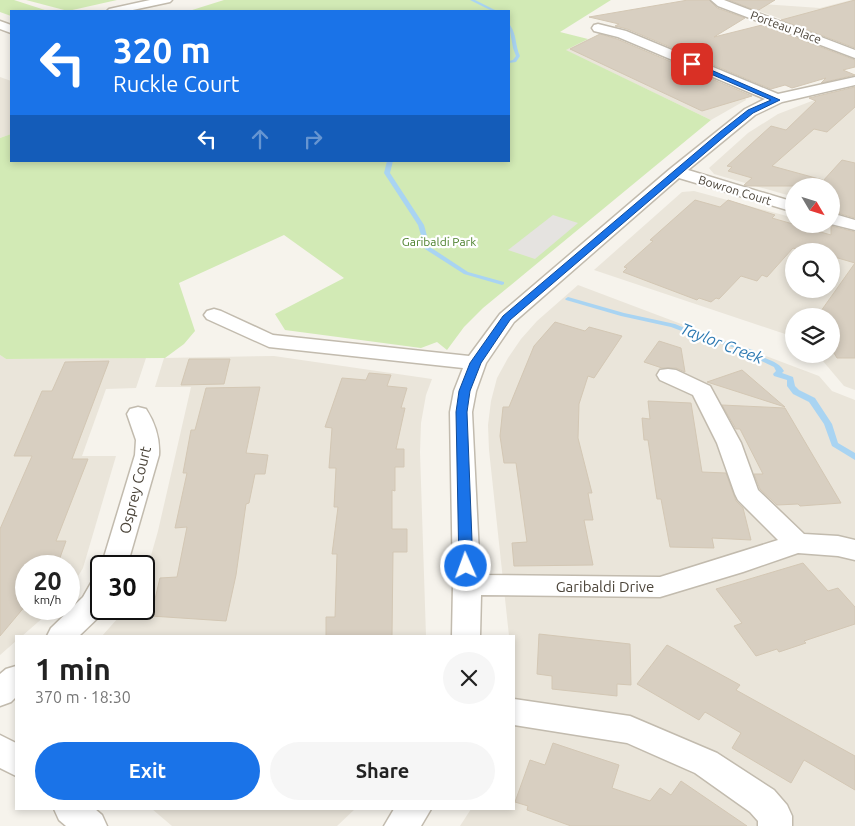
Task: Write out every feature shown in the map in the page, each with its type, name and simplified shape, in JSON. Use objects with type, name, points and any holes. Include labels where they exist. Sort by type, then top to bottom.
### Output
[{"type":"street","points":[[117,10],[166,0]]},
{"type":"street","name":"Porteau Place","points":[[717,0],[722,4],[855,54]]},
{"type":"street","points":[[598,28],[622,34],[777,100]]},
{"type":"street","points":[[466,635],[467,585],[462,412],[465,391],[475,363],[507,318],[676,172],[750,112],[777,100],[819,88],[855,81]]},
{"type":"street","name":"Bowron Court","points":[[676,172],[785,204]]},
{"type":"street","points":[[840,221],[855,225]]},
{"type":"street","points":[[214,315],[269,341],[475,363]]},
{"type":"street","points":[[668,375],[702,391],[728,443],[747,494],[797,543]]},
{"type":"street","name":"Osprey Court","points":[[117,555],[146,456],[148,440],[138,414]]},
{"type":"street","name":"Garibaldi Drive","points":[[467,585],[660,587],[734,565],[797,543],[838,546],[855,550]]},
{"type":"street","points":[[62,635],[90,608]]},
{"type":"street","points":[[0,693],[15,679]]},
{"type":"street","points":[[515,712],[630,730],[690,755],[706,763],[762,801],[775,816],[775,826]]},
{"type":"street","points":[[0,748],[15,761]]},
{"type":"street","points":[[72,810],[90,826]]},
{"type":"street","points":[[401,826],[413,810]]},
{"type":"shaded area","points":[[855,0],[855,46],[735,2],[820,8]]},
{"type":"shaded area","points":[[607,37],[744,95],[746,100],[711,120],[565,50],[588,39]]},
{"type":"shaded area","points":[[0,77],[10,81],[10,134],[0,138]]},
{"type":"shaded area","points":[[855,91],[855,215],[840,197],[840,178],[785,178],[785,194],[714,174],[709,168],[748,133],[778,114],[817,99]]},
{"type":"shaded area","points":[[694,191],[785,216],[785,233],[840,233],[840,230],[855,234],[855,390],[844,386],[825,363],[840,363],[840,308],[785,308],[785,334],[594,270],[682,192]]},
{"type":"shaded area","points":[[553,215],[578,223],[535,259],[508,250]]},
{"type":"shaded area","points":[[578,285],[819,376],[832,391],[855,400],[855,826],[460,826],[470,810],[515,810],[515,635],[509,635],[488,425],[491,401],[497,378],[521,339],[537,321]]},
{"type":"shaded area","points":[[0,355],[6,359],[146,358],[136,388],[106,389],[82,456],[116,456],[80,573],[80,555],[15,555],[15,620],[40,620],[23,635],[15,635],[15,642],[0,655]]},
{"type":"shaded area","points":[[274,356],[432,379],[426,395],[421,423],[420,452],[426,635],[103,635],[116,620],[155,620],[155,555],[151,555],[191,387],[155,387],[164,358]]},
{"type":"shaded area","points":[[153,810],[354,810],[337,826],[172,826]]},
{"type":"green space","points":[[0,0],[14,0],[45,10],[10,10],[10,16],[0,12]]},
{"type":"green space","points":[[26,0],[117,0],[72,10],[64,10]]},
{"type":"green space","name":"Garibaldi Park","points":[[224,0],[611,0],[560,32],[588,39],[566,50],[711,120],[483,308],[464,327],[447,350],[437,342],[421,348],[285,330],[275,314],[344,278],[284,235],[179,283],[195,331],[184,344],[165,358],[6,359],[0,355],[0,138],[10,134],[10,162],[510,162],[510,10],[192,10]]},
{"type":"building","points":[[688,0],[709,0],[717,8],[745,18],[714,37],[762,25],[855,60],[855,67],[843,70],[855,75],[821,83],[826,78],[792,88],[785,85],[771,89],[627,29],[615,26],[619,24],[589,17]]},
{"type":"building","points":[[729,0],[775,0],[757,11]]},
{"type":"building","points":[[855,0],[855,48],[781,20]]},
{"type":"building","points":[[600,34],[617,39],[752,96],[702,111],[570,49]]},
{"type":"building","points":[[855,87],[855,107],[827,132],[814,129],[772,166],[816,178],[785,178],[785,186],[748,186],[744,185],[752,178],[728,171],[732,167],[727,166],[771,126],[786,130],[816,101],[809,98]]},
{"type":"building","points":[[842,160],[855,163],[855,218],[840,214],[840,178],[826,178]]},
{"type":"building","points":[[695,200],[720,207],[728,200],[775,215],[772,218],[785,222],[785,233],[824,233],[831,235],[831,233],[840,233],[840,228],[855,232],[855,263],[840,259],[840,243],[785,243],[785,257],[767,277],[762,275],[757,281],[741,276],[719,299],[716,298],[711,302],[699,298],[697,300],[623,272],[627,268],[624,267],[653,241],[650,240]]},
{"type":"building","points":[[855,263],[855,358],[840,358],[840,308],[823,308],[830,298],[840,298],[840,284]]},
{"type":"building","points":[[555,322],[585,331],[589,327],[622,336],[594,378],[588,376],[579,404],[578,438],[592,493],[588,493],[593,520],[584,520],[593,565],[514,566],[512,543],[527,542],[516,463],[504,463],[500,436],[503,407],[509,407],[534,346]]},
{"type":"building","points":[[659,341],[681,348],[685,372],[676,368],[662,368],[644,362]]},
{"type":"building","points":[[189,359],[230,359],[224,384],[181,385]]},
{"type":"building","points":[[109,361],[72,459],[88,459],[56,541],[66,541],[61,555],[15,555],[15,618],[0,636],[0,529],[32,456],[14,456],[42,391],[52,391],[65,362]]},
{"type":"building","points":[[742,370],[785,407],[707,382]]},
{"type":"building","points":[[369,373],[391,375],[387,386],[407,388],[401,408],[405,408],[396,449],[404,449],[404,467],[395,467],[395,491],[392,490],[392,529],[407,529],[407,552],[393,552],[392,635],[326,635],[326,617],[335,617],[337,554],[332,554],[338,507],[334,507],[336,468],[329,468],[332,428],[325,427],[342,378],[366,380]]},
{"type":"building","points":[[260,387],[246,453],[268,455],[265,474],[255,474],[249,503],[246,504],[236,575],[226,621],[155,616],[155,599],[160,578],[177,577],[187,527],[175,528],[187,473],[183,473],[191,430],[195,430],[206,388]]},
{"type":"building","points":[[648,401],[691,403],[702,472],[726,473],[736,501],[743,508],[751,540],[712,538],[714,548],[670,547],[661,499],[657,499],[648,440],[644,440],[642,418],[650,419]]},
{"type":"building","points":[[722,405],[785,408],[841,503],[800,506],[798,504],[777,505],[760,489],[754,474],[763,474],[740,429],[736,429]]},
{"type":"building","points":[[803,563],[828,591],[838,588],[855,607],[855,624],[804,641],[806,643],[779,652],[777,649],[756,656],[734,626],[742,623],[716,589]]},
{"type":"building","points":[[539,634],[630,644],[631,685],[617,684],[617,696],[552,689],[552,676],[537,674]]},
{"type":"building","points":[[667,645],[740,685],[736,690],[855,756],[855,790],[804,760],[791,783],[732,748],[741,733],[705,712],[699,720],[637,684]]},
{"type":"building","points":[[553,743],[619,765],[612,788],[650,801],[660,788],[671,795],[681,781],[747,826],[571,826],[527,810],[528,806],[515,802],[530,760],[545,765]]},
{"type":"waterway","points":[[472,0],[493,10]]},
{"type":"waterway","name":"Taylor Creek","points":[[510,28],[518,56],[514,61],[510,62]]},
{"type":"waterway","name":"Taylor Creek","points":[[390,162],[387,173],[421,225],[427,248],[466,273],[502,283]]},
{"type":"waterway","name":"Taylor Creek","points":[[568,299],[623,315],[673,325],[697,335],[751,351],[755,356],[777,366],[780,371],[777,374],[790,379],[791,386],[796,392],[812,400],[828,424],[835,444],[855,457]]},
{"type":"route","points":[[466,566],[462,412],[465,391],[475,363],[507,318],[723,133],[750,112],[777,100],[692,64]]}]
